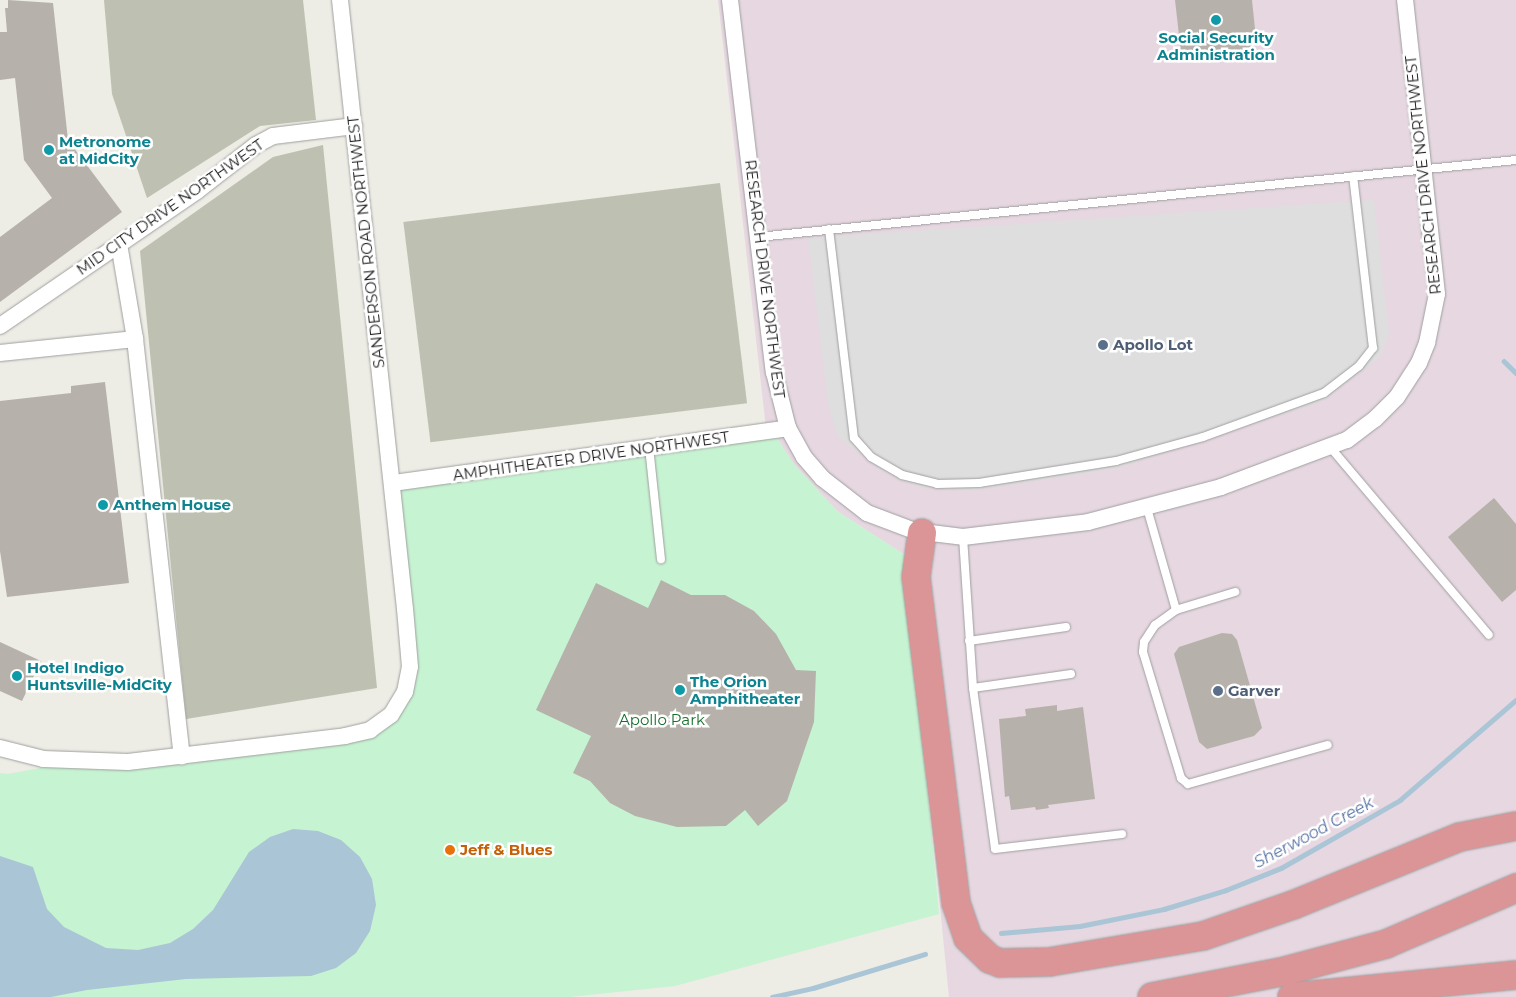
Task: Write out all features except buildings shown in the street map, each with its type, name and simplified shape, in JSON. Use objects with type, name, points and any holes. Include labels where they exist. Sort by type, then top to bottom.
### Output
[{"type":"highway","points":[[922,533],[916,577],[956,904],[968,938],[990,959],[1000,963],[1049,962],[1203,936],[1293,905],[1460,837],[1516,826]]},
{"type":"highway","points":[[1152,997],[1281,972],[1386,944],[1512,890]]},
{"type":"highway","points":[[1292,997],[1516,975]]},
{"type":"street","name":"SANDERSON ROAD NORTHWEST","points":[[0,748],[72,762],[128,762],[345,736],[370,730],[390,715],[405,692],[410,667],[393,484],[340,0]]},
{"type":"street","name":"RESEARCH DRIVE NORTHWEST","points":[[730,0],[774,372],[788,428],[804,457],[832,489],[883,521],[922,533],[963,537],[1036,530],[1147,508],[1221,487],[1330,447],[1361,431],[1397,397],[1419,363],[1427,343],[1435,311],[1437,280],[1405,0]]},
{"type":"street","name":"MID CITY DRIVE NORTHWEST","points":[[0,326],[119,244],[256,145],[273,136],[354,126]]},
{"type":"street","points":[[119,244],[135,339],[182,756]]},
{"type":"street","points":[[0,353],[135,339]]},
{"type":"street","name":"AMPHITHEATER DRIVE NORTHWEST","points":[[393,484],[788,428]]},
{"type":"lane","points":[[758,237],[1516,160]]},
{"type":"lane","points":[[829,229],[854,438],[871,457],[902,474],[936,484],[979,483],[1116,461],[1203,437],[1324,392],[1359,366],[1373,348],[1353,176]]},
{"type":"lane","points":[[1330,447],[1489,634]]},
{"type":"lane","points":[[649,448],[661,559]]},
{"type":"lane","points":[[1147,508],[1176,610]]},
{"type":"lane","points":[[963,537],[973,688],[995,850],[1122,834]]},
{"type":"lane","points":[[1235,592],[1176,610],[1155,625],[1144,642],[1143,652],[1181,778],[1188,784],[1328,745]]},
{"type":"lane","points":[[969,641],[1066,627]]},
{"type":"lane","points":[[973,688],[1071,674]]},
{"type":"shaded area","points":[[104,0],[303,0],[316,120],[260,126],[147,198],[112,94]]},
{"type":"shaded area","points":[[718,0],[1516,0],[1516,997],[949,997],[905,555],[837,511],[793,463],[777,438],[767,437]]},
{"type":"shaded area","points":[[323,145],[377,688],[186,719],[140,251],[273,157]]},
{"type":"shaded area","points":[[720,183],[747,403],[430,442],[403,222]]},
{"type":"shaded area","name":"Apollo Lot","points":[[1374,200],[1389,333],[1380,357],[1323,401],[1114,469],[968,491],[921,487],[887,474],[838,437],[829,409],[808,238]]},
{"type":"green space","name":"Apollo Park","points":[[767,437],[777,438],[793,463],[837,511],[905,555],[939,914],[675,986],[569,997],[0,997],[0,773],[8,774],[72,762],[370,730],[405,692],[393,483]]},
{"type":"water","points":[[293,829],[318,831],[341,840],[360,857],[372,879],[376,905],[370,931],[356,953],[336,968],[311,976],[186,979],[87,990],[51,997],[0,997],[0,856],[33,867],[47,909],[64,927],[106,948],[138,950],[170,943],[193,929],[213,910],[249,852],[270,837]]},
{"type":"waterway","points":[[1504,361],[1516,373]]},
{"type":"waterway","name":"Sherwood Creek","points":[[1001,933],[1080,926],[1164,909],[1226,890],[1281,868],[1400,800],[1516,700]]},
{"type":"waterway","name":"Sherwood Creek","points":[[772,997],[813,988],[925,954]]},
{"type":"place","name":"Social Security Administration","points":[[1216,20]]},
{"type":"place","name":"Metronome at MidCity","points":[[49,150]]},
{"type":"place","name":"Apollo Lot","points":[[1103,345]]},
{"type":"place","name":"Anthem House","points":[[103,505]]},
{"type":"place","name":"Hotel Indigo Huntsville-MidCity","points":[[17,676]]},
{"type":"place","name":"The Orion Amphitheater","points":[[680,690]]},
{"type":"place","name":"Garver","points":[[1218,691]]},
{"type":"place","name":"Jeff & Blues","points":[[450,850]]}]
